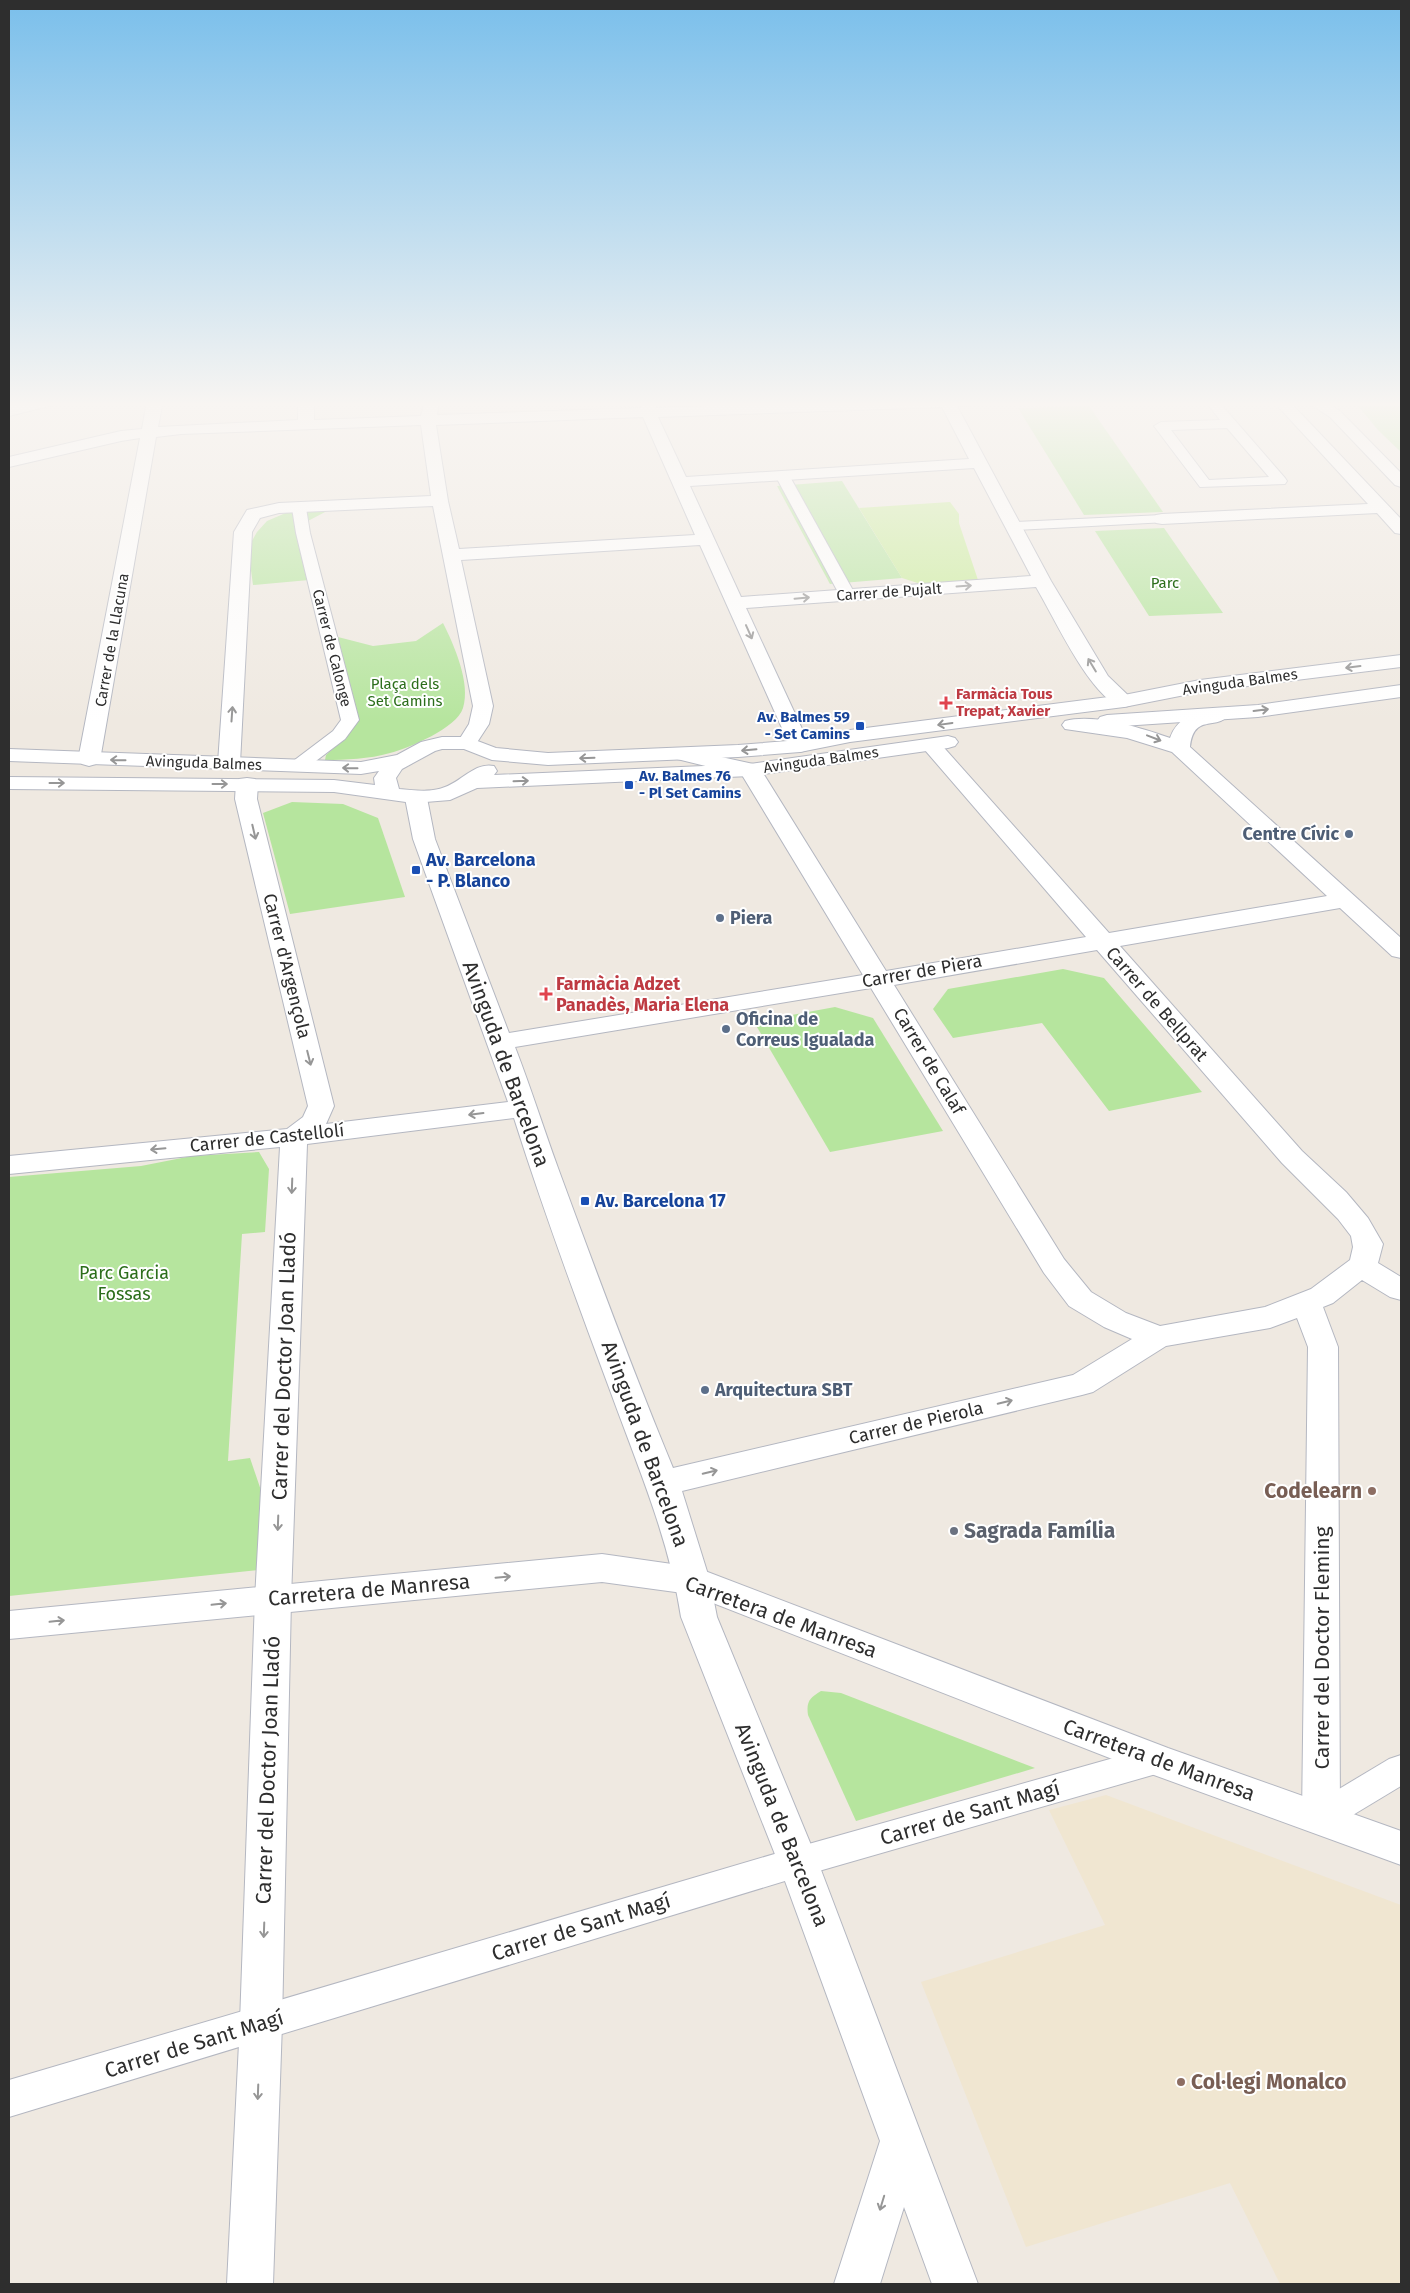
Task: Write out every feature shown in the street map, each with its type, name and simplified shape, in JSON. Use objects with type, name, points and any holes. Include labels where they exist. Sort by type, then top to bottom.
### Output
[{"type":"street","name":"Carrer de la Llacuna","points":[[89,760],[136,508]]},
{"type":"street","points":[[229,763],[243,532],[253,514],[279,508]]},
{"type":"street","name":"Carrer de Calonge","points":[[298,766],[339,735],[350,720],[303,533],[299,508]]},
{"type":"street","points":[[398,762],[428,746],[442,743],[467,743],[479,724],[483,706],[442,508]]},
{"type":"street","points":[[692,508],[800,746]]},
{"type":"street","points":[[800,508],[847,594]]},
{"type":"street","points":[[1004,508],[1042,581],[1100,679],[1124,701]]},
{"type":"street","points":[[1382,508],[1393,520]]},
{"type":"street","points":[[1014,526],[1162,519],[1393,520]]},
{"type":"street","points":[[452,555],[706,539]]},
{"type":"street","name":"Carrer de Pujalt","points":[[736,604],[847,594],[1042,581]]},
{"type":"street","name":"Avinguda Balmes","points":[[9,783],[247,784],[353,787],[404,796],[442,795],[472,782],[750,770],[932,744],[1076,716],[1124,701],[1200,686],[1401,661]]},
{"type":"street","points":[[1259,694],[1401,678]]},
{"type":"street","name":"Avinguda Balmes","points":[[1076,716],[1107,721],[1219,714],[1401,692]]},
{"type":"street","name":"Avinguda Balmes","points":[[467,743],[492,754],[548,759],[680,754],[800,746],[850,736],[1076,716],[1259,694]]},
{"type":"street","name":"Avinguda Balmes","points":[[1107,721],[1259,694]]},
{"type":"street","points":[[1179,748],[1184,727],[1191,721],[1219,714]]},
{"type":"street","points":[[1076,716],[1148,736],[1179,748],[1401,951]]},
{"type":"street","name":"Carrer de Bellprat","points":[[932,744],[1101,941],[1292,1157],[1355,1220],[1368,1243],[1366,1259],[1361,1266]]},
{"type":"street","points":[[472,782],[489,768],[492,754]]},
{"type":"street","points":[[680,754],[711,763],[750,770]]},
{"type":"street","name":"Avinguda Balmes","points":[[9,755],[89,760],[361,768],[398,762]]},
{"type":"street","name":"Avinguda de Barcelona","points":[[398,762],[385,778],[386,786],[404,796],[424,839],[525,1108],[543,1166],[627,1394],[663,1483],[693,1581],[699,1618],[798,1862],[955,2284]]},
{"type":"street","name":"Carrer de Calaf","points":[[750,770],[805,863],[879,978],[1054,1266],[1080,1299],[1115,1320],[1158,1337]]},
{"type":"street","name":"Carrer d'Argençola","points":[[247,784],[246,799],[321,1106],[315,1121],[294,1137]]},
{"type":"street","name":"Carrer de Piera","points":[[499,1042],[707,1009],[879,978],[1346,900]]},
{"type":"street","name":"Carrer de Castellolí","points":[[9,1165],[294,1137],[525,1108]]},
{"type":"street","name":"Carrer del Doctor Joan Lladó","points":[[250,2284],[261,2023],[273,1599],[294,1137]]},
{"type":"street","points":[[1158,1337],[1270,1317],[1322,1296],[1361,1266],[1401,1290]]},
{"type":"street","name":"Carrer del Doctor Fleming","points":[[1306,1302],[1323,1347],[1321,1817]]},
{"type":"street","name":"Carrer de Pierola","points":[[663,1483],[1082,1384],[1158,1337]]},
{"type":"street","name":"Carretera de Manresa","points":[[9,1625],[602,1568],[693,1581],[1156,1760],[1321,1817],[1401,1848]]},
{"type":"street","name":"Carrer de Sant Magí","points":[[9,2099],[798,1862],[1156,1760]]},
{"type":"street","points":[[1321,1817],[1401,1769]]},
{"type":"street","points":[[857,2284],[902,2140]]},
{"type":"shaded area","name":"Col·legi Monalco","points":[[1106,1795],[1401,1905],[1401,2284],[1280,2284],[1230,2183],[1026,2247],[921,1982],[1105,1925],[1049,1810]]},
{"type":"green space","points":[[789,508],[859,508],[902,578],[830,584]]},
{"type":"green space","points":[[859,508],[955,508],[959,514],[959,523],[978,580],[924,585],[902,578]]},
{"type":"green space","points":[[1080,508],[1160,508],[1163,512],[1084,515]]},
{"type":"green space","points":[[327,511],[306,522],[320,579],[253,585],[248,548],[257,532],[267,521],[288,512]]},
{"type":"green space","name":"Parc","points":[[1164,528],[1223,613],[1149,616],[1095,531]]},
{"type":"green space","name":"Plaça dels Set Camins","points":[[443,623],[460,664],[465,687],[463,708],[459,715],[442,730],[420,742],[398,750],[366,758],[325,760],[326,755],[349,734],[356,721],[355,704],[344,671],[338,637],[373,646],[416,641]]},
{"type":"green space","points":[[292,802],[343,804],[378,818],[405,897],[290,914],[263,813]]},
{"type":"green space","points":[[1063,969],[1104,978],[1202,1092],[1109,1111],[1042,1023],[953,1038],[933,1009],[948,989]]},
{"type":"green space","points":[[835,1007],[873,1018],[943,1131],[830,1152],[754,1022]]},
{"type":"green space","name":"Parc Garcia Fossas","points":[[259,1152],[269,1169],[265,1232],[242,1234],[228,1461],[250,1458],[268,1511],[259,1570],[9,1596],[9,1177],[141,1166],[192,1156]]},
{"type":"green space","points":[[821,1691],[841,1693],[1035,1768],[856,1821],[808,1715],[810,1700]]},
{"type":"place","name":"Farmàcia Tous Trepat, Xavier","points":[[946,703]]},
{"type":"place","name":"Av. Balmes 59 - Set Camins","points":[[860,726]]},
{"type":"place","name":"Av. Balmes 76 - Pl Set Camins","points":[[629,785]]},
{"type":"place","name":"Centre Cívic","points":[[1349,834]]},
{"type":"place","name":"Av. Barcelona - P. Blanco","points":[[416,870]]},
{"type":"place","name":"Piera","points":[[720,918]]},
{"type":"place","name":"Farmàcia Adzet Panadès, Maria Elena","points":[[546,994]]},
{"type":"place","name":"Oficina de Correus Igualada","points":[[726,1029]]},
{"type":"place","name":"Av. Barcelona 17","points":[[585,1201]]},
{"type":"place","name":"Arquitectura SBT","points":[[705,1390]]},
{"type":"place","name":"Codelearn","points":[[1372,1491]]},
{"type":"place","name":"Sagrada Família","points":[[954,1531]]},
{"type":"place","name":"Col·legi Monalco","points":[[1181,2082]]}]
